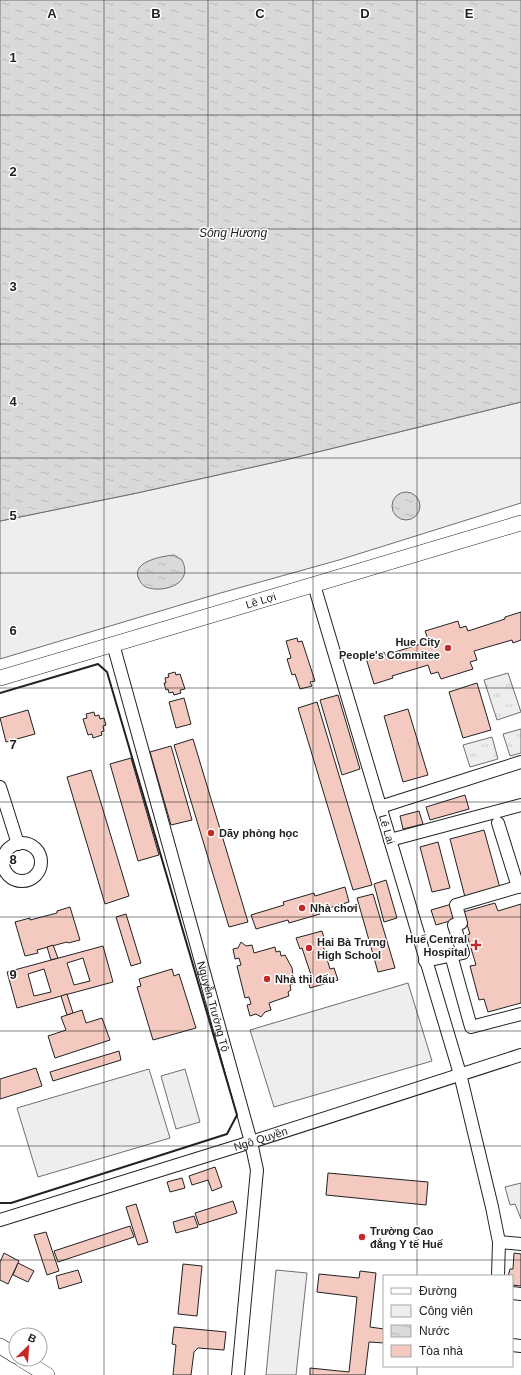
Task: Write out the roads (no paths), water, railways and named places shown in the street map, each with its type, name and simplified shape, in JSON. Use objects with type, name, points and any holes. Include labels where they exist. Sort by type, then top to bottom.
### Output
[{"type":"main road","name":"Lê Lợi","points":[[0,678],[521,523]]},
{"type":"main road","points":[[34,1367],[47,1375]]},
{"type":"street","name":"Lê Lai","points":[[314,585],[425,961],[460,1074],[499,1242],[498,1275]]},
{"type":"street","name":"Nguyễn Trường Tộ","points":[[113,644],[251,1142],[257,1170],[238,1375]]},
{"type":"street","points":[[380,807],[521,762]]},
{"type":"street","points":[[0,787],[18,844]]},
{"type":"street","points":[[390,840],[521,805]]},
{"type":"street","points":[[425,961],[463,952],[454,925],[461,923],[456,905],[520,887],[498,823]]},
{"type":"street","points":[[451,955],[471,1027],[521,1014]]},
{"type":"street","name":"Ngô Quyền","points":[[0,1220],[251,1142],[521,1055]]},
{"type":"street","points":[[499,1242],[521,1244]]},
{"type":"water","name":"Sông Hương","points":[[0,0],[521,0],[521,402],[289,459],[137,493],[0,521]]},
{"type":"water","points":[[406,492],[416,496],[420,506],[416,516],[406,520],[396,516],[392,506],[396,496]]},
{"type":"water","points":[[174,555],[182,560],[185,571],[182,579],[178,583],[168,588],[156,589],[146,587],[140,582],[138,572],[144,563],[156,558]]},
{"type":"place","name":"Hue City People's Commitee","points":[[448,648]]},
{"type":"place","name":"Dãy phòng học","points":[[211,833]]},
{"type":"place","name":"Nhà chơi","points":[[302,908]]},
{"type":"place","name":"Huế Central Hospital","points":[[476,945]]},
{"type":"place","name":"Hai Bà Trưng High School","points":[[309,948]]},
{"type":"place","name":"Nhà thi đấu","points":[[267,979]]},
{"type":"place","name":"Trường Cao đẳng Y tế Huế","points":[[362,1237]]}]
